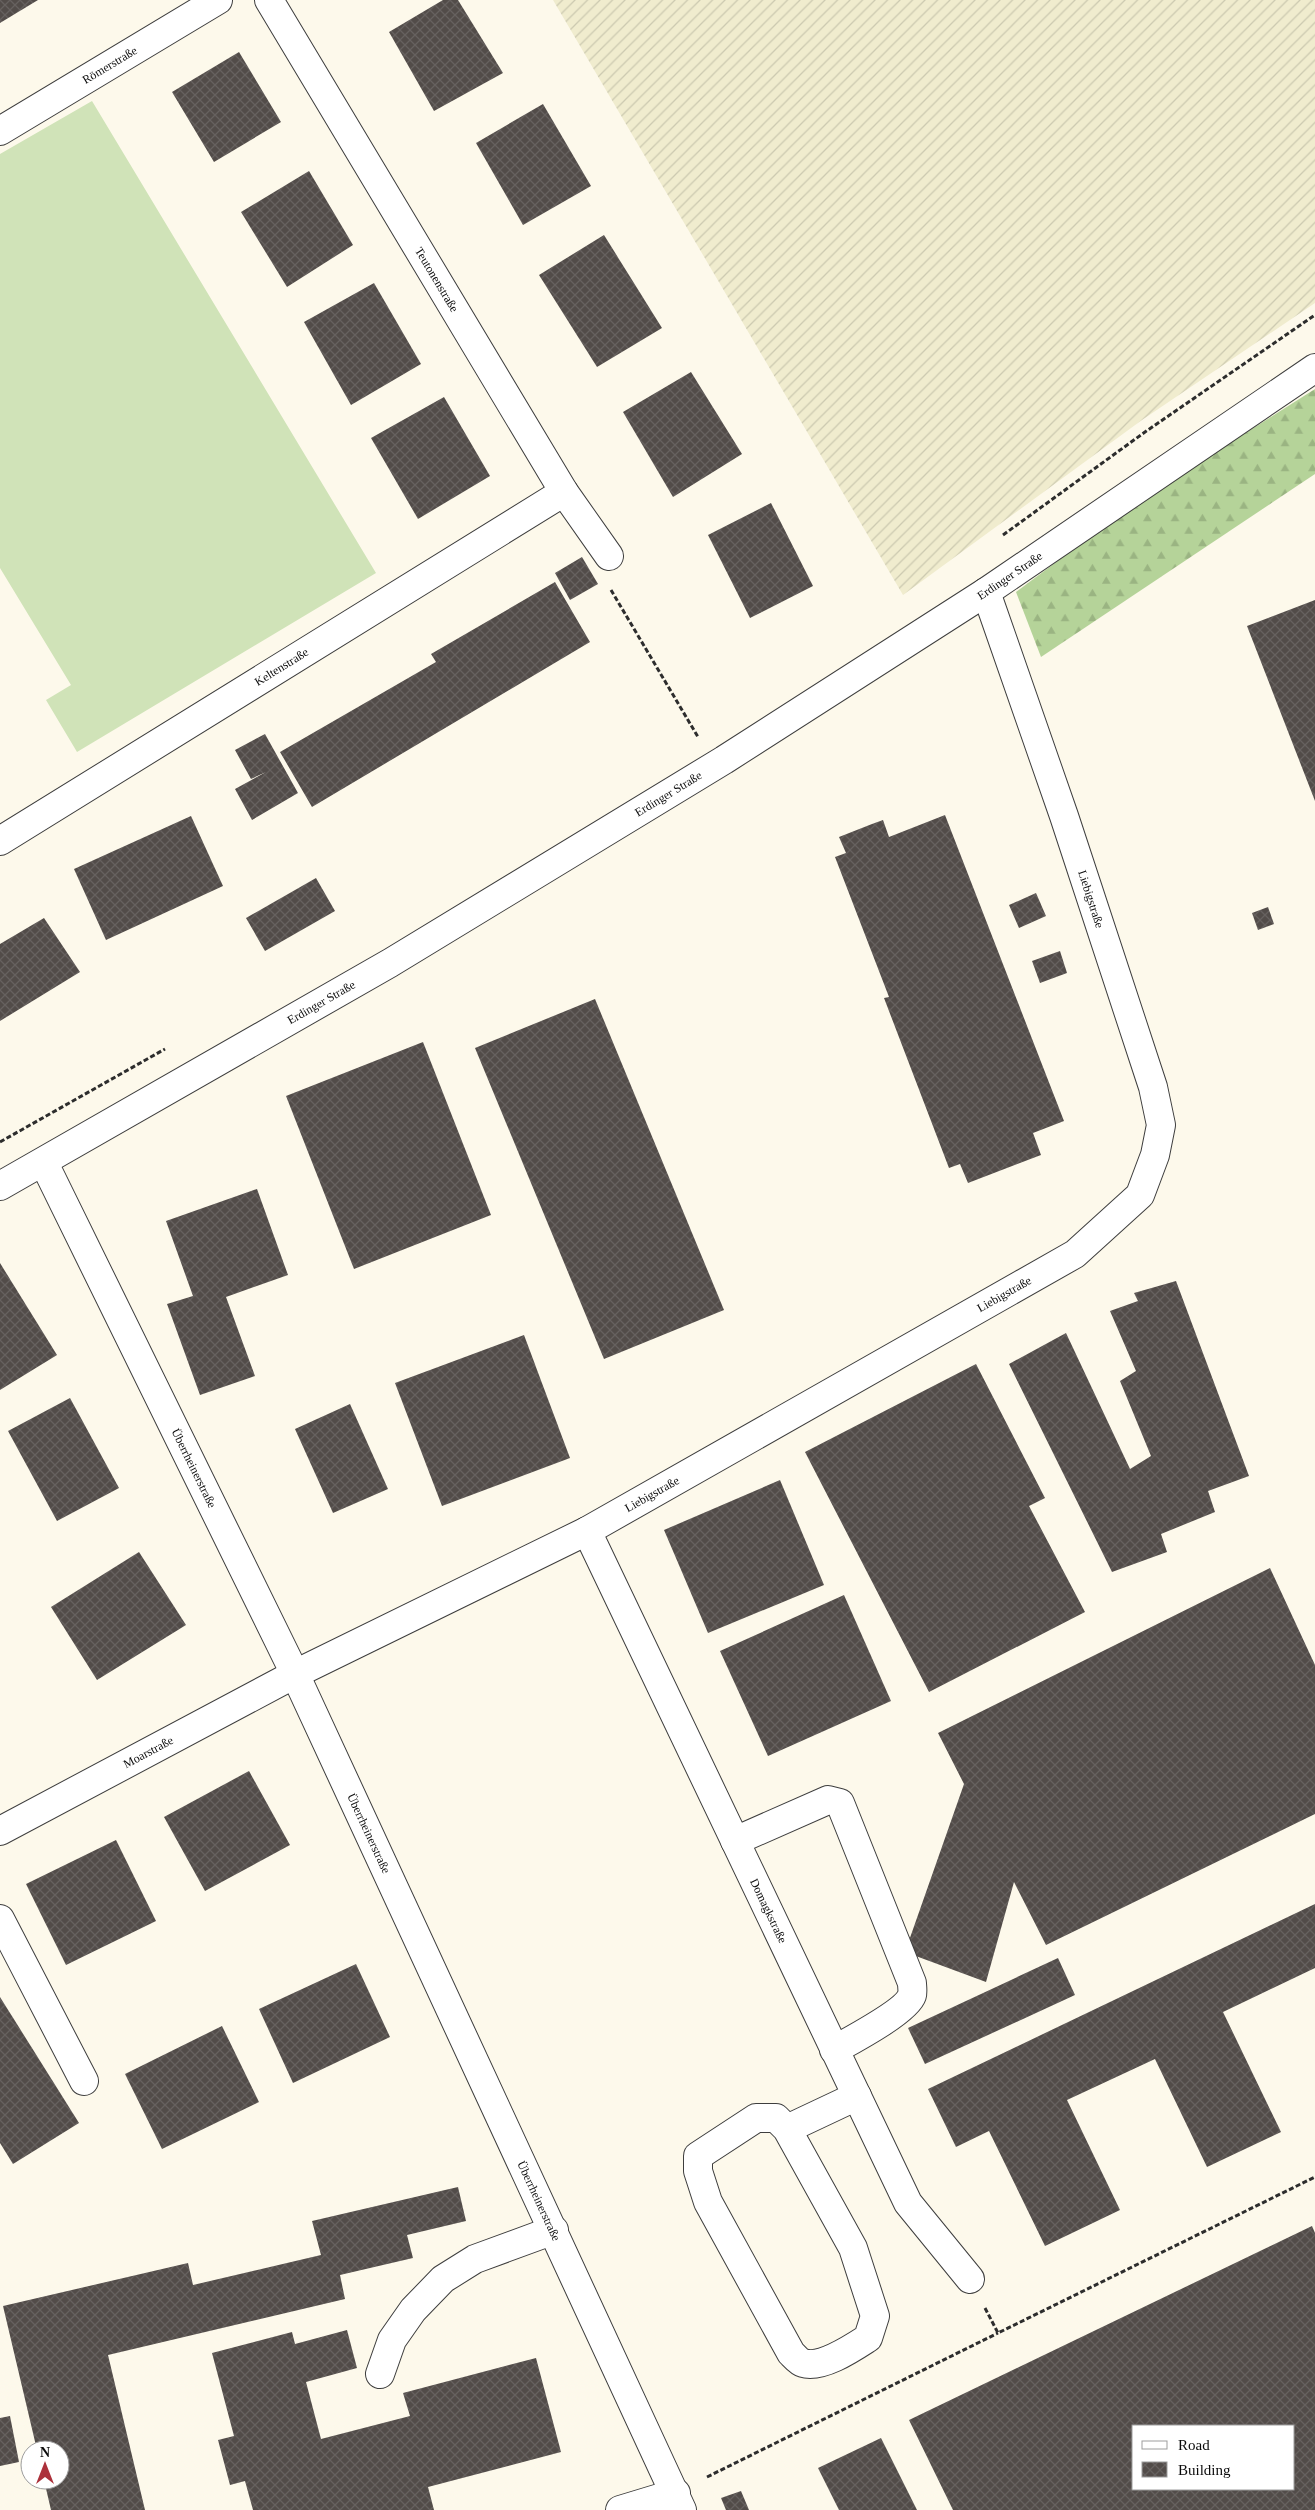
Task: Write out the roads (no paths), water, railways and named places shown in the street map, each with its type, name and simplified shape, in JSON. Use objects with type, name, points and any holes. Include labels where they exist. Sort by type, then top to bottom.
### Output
[{"type":"street","name":"Römerstraße","points":[[0,130],[218,0]]},
{"type":"street","name":"Teutonenstraße","points":[[269,0],[564,492],[609,556]]},
{"type":"street","name":"Erdinger Straße","points":[[0,1186],[44,1163],[390,963],[716,765],[986,592],[1315,368]]},
{"type":"street","name":"Keltenstraße","points":[[0,841],[564,492]]},
{"type":"street","name":"Liebigstraße","points":[[295,1674],[587,1532],[1075,1254],[1140,1195],[1155,1155],[1162,1125],[1153,1087],[1064,816],[986,592]]},
{"type":"street","name":"Überrheinerstraße","points":[[44,1163],[295,1674],[679,2501]]},
{"type":"street","name":"Domagkstraße","points":[[587,1532],[908,2203],[970,2279]]},
{"type":"street","name":"Moarstraße","points":[[0,1831],[295,1674]]},
{"type":"street","points":[[735,1841],[828,1800],[840,1803],[912,1983],[912,1995],[906,2004],[871,2030],[834,2050]]},
{"type":"street","points":[[0,1919],[84,2081]]},
{"type":"street","points":[[787,2129],[856,2096]]},
{"type":"street","points":[[756,2118],[776,2118],[787,2129],[853,2248],[875,2316],[868,2338],[847,2351],[813,2363],[803,2363],[791,2353],[708,2202],[698,2171],[698,2156],[756,2118]]},
{"type":"street","points":[[380,2374],[397,2333],[412,2310],[443,2280],[475,2259],[554,2230]]},
{"type":"street","points":[[620,2510],[679,2501]]}]
